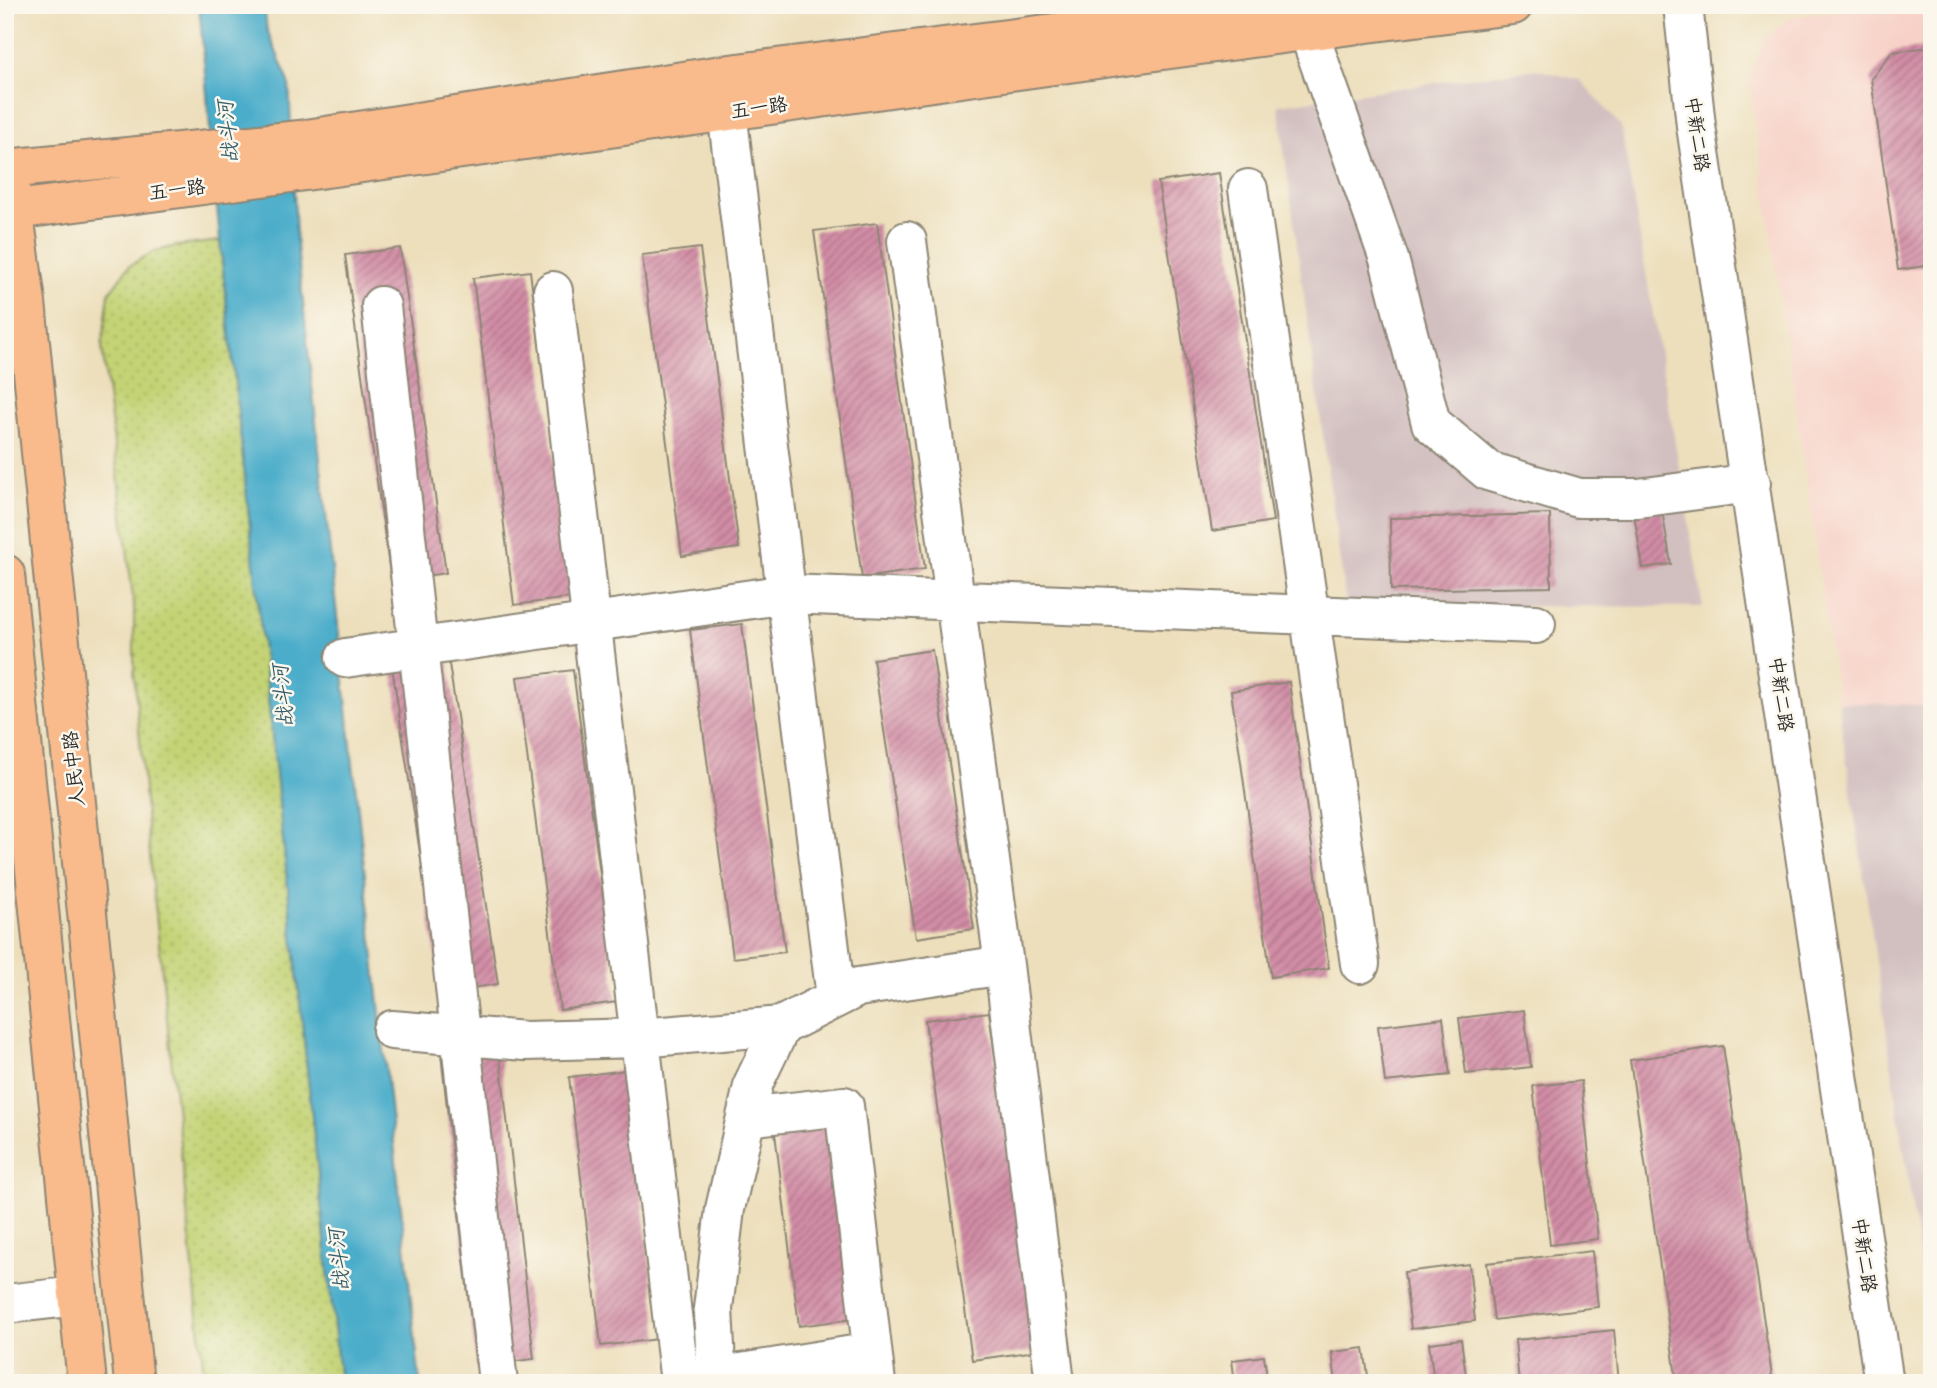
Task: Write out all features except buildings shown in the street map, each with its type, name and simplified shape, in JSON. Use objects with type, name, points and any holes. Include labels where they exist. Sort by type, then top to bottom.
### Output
[{"type":"main road","name":"五一路","points":[[300,156],[722,75],[1276,5]]},
{"type":"main road","name":"五一路","points":[[10,209],[211,167],[1513,5]]},
{"type":"main road","name":"五一路","points":[[6,165],[211,167]]},
{"type":"main road","name":"人民中路","points":[[6,165],[10,209],[26,302],[134,1383]]},
{"type":"main road","points":[[5,574],[87,1383]]},
{"type":"street","points":[[1298,5],[1389,259],[1431,423],[1488,471],[1579,498],[1638,498],[1751,483]]},
{"type":"street","name":"中新二路","points":[[1683,5],[1696,127],[1884,1383]]},
{"type":"street","points":[[722,75],[836,998]]},
{"type":"street","points":[[1248,189],[1360,964]]},
{"type":"street","points":[[907,241],[1004,965],[1055,1383]]},
{"type":"street","points":[[553,291],[640,1038],[694,1382]]},
{"type":"street","points":[[381,306],[498,1383]]},
{"type":"street","points":[[345,658],[787,594],[1536,624]]},
{"type":"street","points":[[392,1030],[525,1041],[640,1038],[780,1026],[858,987],[1004,965]]},
{"type":"street","points":[[694,1382],[713,1309],[725,1209],[754,1082],[780,1026]]},
{"type":"street","points":[[694,1382],[874,1368],[844,1106],[746,1117]]},
{"type":"street","points":[[5,1304],[78,1296]]},
{"type":"shaded area","points":[[1883,5],[1932,5],[1932,706],[1838,702],[1749,78],[1764,39],[1791,17]]},
{"type":"shaded area","points":[[1535,69],[1580,80],[1621,126],[1703,607],[1346,605],[1278,105]]},
{"type":"shaded area","points":[[1838,702],[1932,706],[1932,1342]]},
{"type":"green space","points":[[220,241],[340,1383],[205,1383],[148,838],[134,670],[134,606],[102,347],[109,293],[129,266],[153,252]]},
{"type":"water","name":"战斗河","points":[[199,5],[264,5],[267,30],[289,82],[296,237],[420,1383],[340,1383],[220,241]]}]
